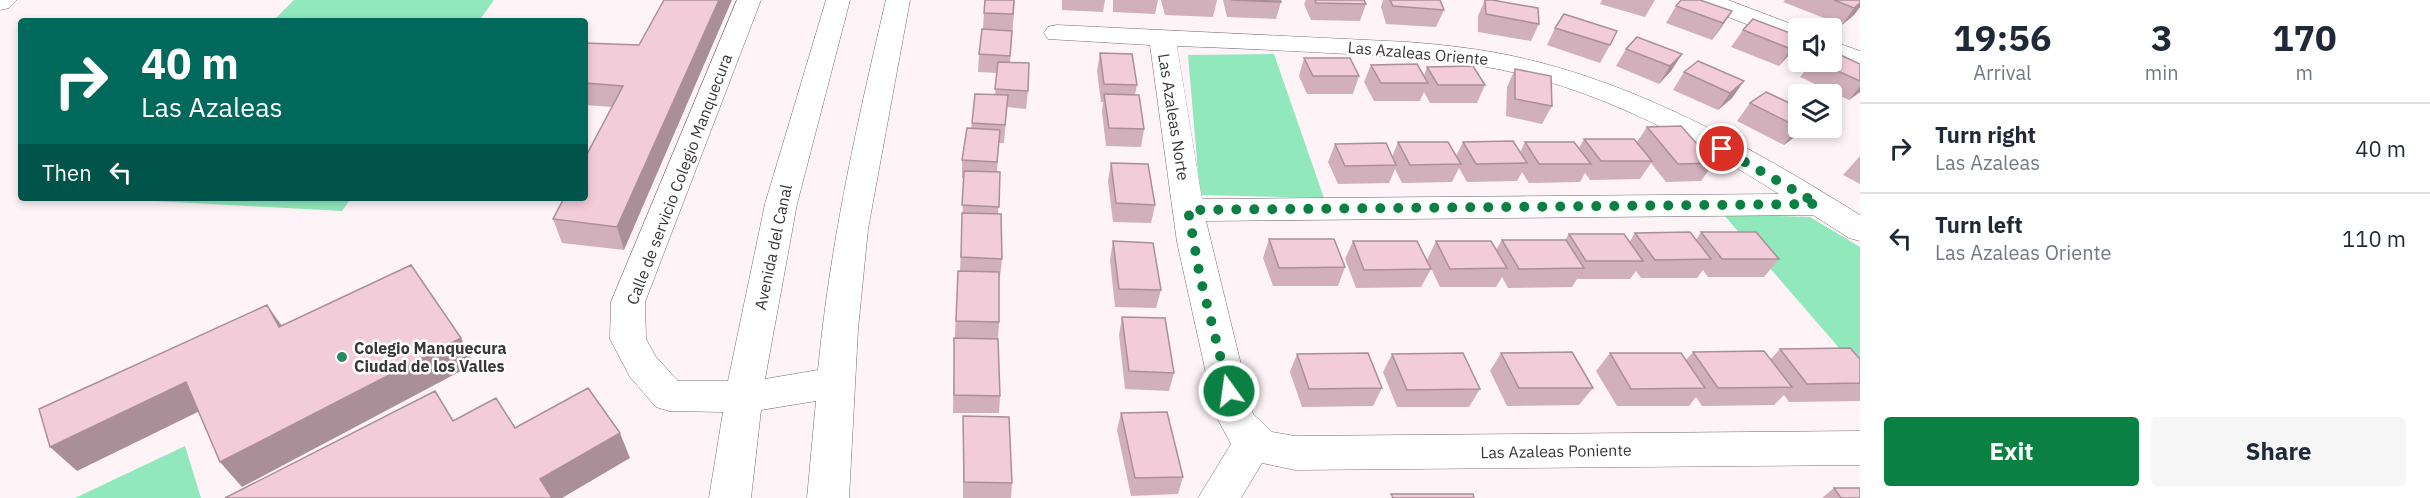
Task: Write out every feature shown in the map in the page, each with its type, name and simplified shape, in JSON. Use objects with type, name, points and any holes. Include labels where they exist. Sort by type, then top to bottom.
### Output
[{"type":"street","points":[[0,3],[5,0]]},
{"type":"street","name":"Calle de servicio Colegio Manquecura","points":[[749,0],[628,302],[628,339],[643,367],[669,396],[744,397],[794,392],[836,380]]},
{"type":"street","name":"Avenida del Canal","points":[[730,498],[744,397],[766,272],[789,171],[838,0]]},
{"type":"street","points":[[828,498],[842,306],[854,219],[898,0]]},
{"type":"street","points":[[1708,1],[1788,32]]},
{"type":"street","name":"Las Azaleas Oriente","points":[[1057,33],[1448,52],[1544,71],[1609,94],[1672,122],[1860,230]]},
{"type":"street","name":"Las Azaleas Norte","points":[[1162,37],[1200,277],[1234,414],[1245,434],[1254,442]]},
{"type":"street","points":[[1842,53],[1860,60]]},
{"type":"street","points":[[1188,210],[1818,204]]},
{"type":"street","points":[[1219,498],[1254,442]]},
{"type":"street","name":"Las Azaleas Poniente","points":[[1254,442],[1281,453],[1860,448]]},
{"type":"green space","points":[[294,0],[494,0],[481,18],[276,18]]},
{"type":"green space","points":[[1274,54],[1324,198],[1200,195],[1188,55]]},
{"type":"green space","points":[[155,201],[349,201],[342,211]]},
{"type":"green space","points":[[1723,214],[1810,217],[1860,247],[1860,372]]},
{"type":"green space","points":[[185,446],[201,498],[75,498]]},
{"type":"building","points":[[664,0],[719,0],[617,227],[553,219],[562,201],[588,201],[588,152],[623,86],[588,83],[588,43],[639,45]]},
{"type":"building","points":[[985,0],[1014,0],[1013,14],[984,13]]},
{"type":"building","points":[[1231,0],[1280,0],[1281,2]]},
{"type":"building","points":[[1315,0],[1364,0],[1366,4],[1316,3]]},
{"type":"building","points":[[1390,0],[1440,0],[1444,10],[1393,6]]},
{"type":"building","points":[[1485,0],[1538,8],[1539,24],[1486,14]]},
{"type":"building","points":[[1681,0],[1700,0],[1732,11],[1723,23],[1676,6]]},
{"type":"building","points":[[1834,0],[1860,0],[1860,3],[1854,8]]},
{"type":"building","points":[[1564,14],[1617,31],[1610,45],[1555,28]]},
{"type":"building","points":[[1753,19],[1788,32],[1788,48],[1743,30]]},
{"type":"building","points":[[982,29],[1012,31],[1010,56],[979,54]]},
{"type":"building","points":[[1637,37],[1682,54],[1670,66],[1626,49]]},
{"type":"building","points":[[1100,53],[1132,54],[1137,85],[1104,84]]},
{"type":"building","points":[[1842,56],[1860,64],[1860,81],[1840,72],[1842,72]]},
{"type":"building","points":[[1304,58],[1350,58],[1359,76],[1313,76]]},
{"type":"building","points":[[1698,61],[1744,81],[1730,93],[1684,72]]},
{"type":"building","points":[[998,62],[1029,63],[1028,91],[995,89]]},
{"type":"building","points":[[1417,64],[1428,83],[1381,83],[1371,65]]},
{"type":"building","points":[[1473,66],[1485,85],[1438,85],[1427,67]]},
{"type":"building","points":[[1515,69],[1551,76],[1552,106],[1515,99]]},
{"type":"building","points":[[1766,92],[1788,102],[1788,122],[1750,103]]},
{"type":"building","points":[[975,94],[1008,95],[1005,125],[972,123]]},
{"type":"building","points":[[1104,94],[1139,95],[1144,129],[1109,128]]},
{"type":"building","points":[[1681,126],[1714,163],[1678,164],[1647,127]]},
{"type":"building","points":[[967,128],[1000,130],[997,162],[962,160]]},
{"type":"building","points":[[1584,139],[1634,139],[1652,161],[1601,161]]},
{"type":"building","points":[[1513,141],[1527,163],[1476,164],[1463,142]]},
{"type":"building","points":[[1398,142],[1448,142],[1461,164],[1410,165]]},
{"type":"building","points":[[1525,142],[1574,142],[1591,164],[1539,164]]},
{"type":"building","points":[[1386,143],[1396,165],[1345,166],[1335,144]]},
{"type":"building","points":[[1111,163],[1148,164],[1155,205],[1116,203]]},
{"type":"building","points":[[964,171],[1000,172],[999,207],[962,205]]},
{"type":"building","points":[[962,213],[1001,214],[1002,259],[961,257]]},
{"type":"building","points":[[1690,232],[1711,259],[1655,260],[1635,233]]},
{"type":"building","points":[[1701,232],[1756,232],[1779,259],[1722,259]]},
{"type":"building","points":[[1569,234],[1624,234],[1643,261],[1586,261]]},
{"type":"building","points":[[1269,239],[1334,239],[1345,267],[1279,268]]},
{"type":"building","points":[[1502,240],[1566,240],[1584,268],[1519,269]]},
{"type":"building","points":[[1113,241],[1153,243],[1161,290],[1119,289]]},
{"type":"building","points":[[1353,241],[1417,241],[1431,269],[1364,270]]},
{"type":"building","points":[[1436,241],[1491,241],[1507,268],[1450,269]]},
{"type":"building","points":[[411,265],[461,338],[220,462],[186,382],[50,447],[39,409],[267,305],[279,327]]},
{"type":"building","points":[[958,271],[999,272],[999,322],[956,321]]},
{"type":"building","points":[[1122,317],[1165,318],[1174,373],[1129,371]]},
{"type":"building","points":[[954,338],[998,339],[1000,396],[954,395]]},
{"type":"building","points":[[1850,348],[1860,359],[1860,383],[1807,384],[1780,349]]},
{"type":"building","points":[[1764,351],[1792,387],[1718,388],[1693,352]]},
{"type":"building","points":[[1572,352],[1593,388],[1519,388],[1501,353]]},
{"type":"building","points":[[1368,353],[1382,388],[1309,389],[1297,354]]},
{"type":"building","points":[[1463,353],[1480,389],[1407,390],[1392,354]]},
{"type":"building","points":[[1610,353],[1681,353],[1705,388],[1631,389]]},
{"type":"building","points":[[588,388],[620,433],[540,479],[552,498],[225,498],[435,391],[453,421],[496,398],[515,428]]},
{"type":"building","points":[[1167,412],[1183,477],[1135,478],[1121,413]]},
{"type":"building","points":[[963,416],[1009,417],[1012,483],[964,482]]},
{"type":"building","points":[[1834,488],[1860,488],[1860,498],[1841,498]]},
{"type":"building","points":[[1391,494],[1473,494],[1474,498],[1393,498]]},
{"type":"place","name":"Colegio Manquecura Ciudad de los Valles","points":[[342,357]]},
{"type":"route","points":[[1229,391],[1200,277],[1188,210],[1818,204],[1722,149]]}]
